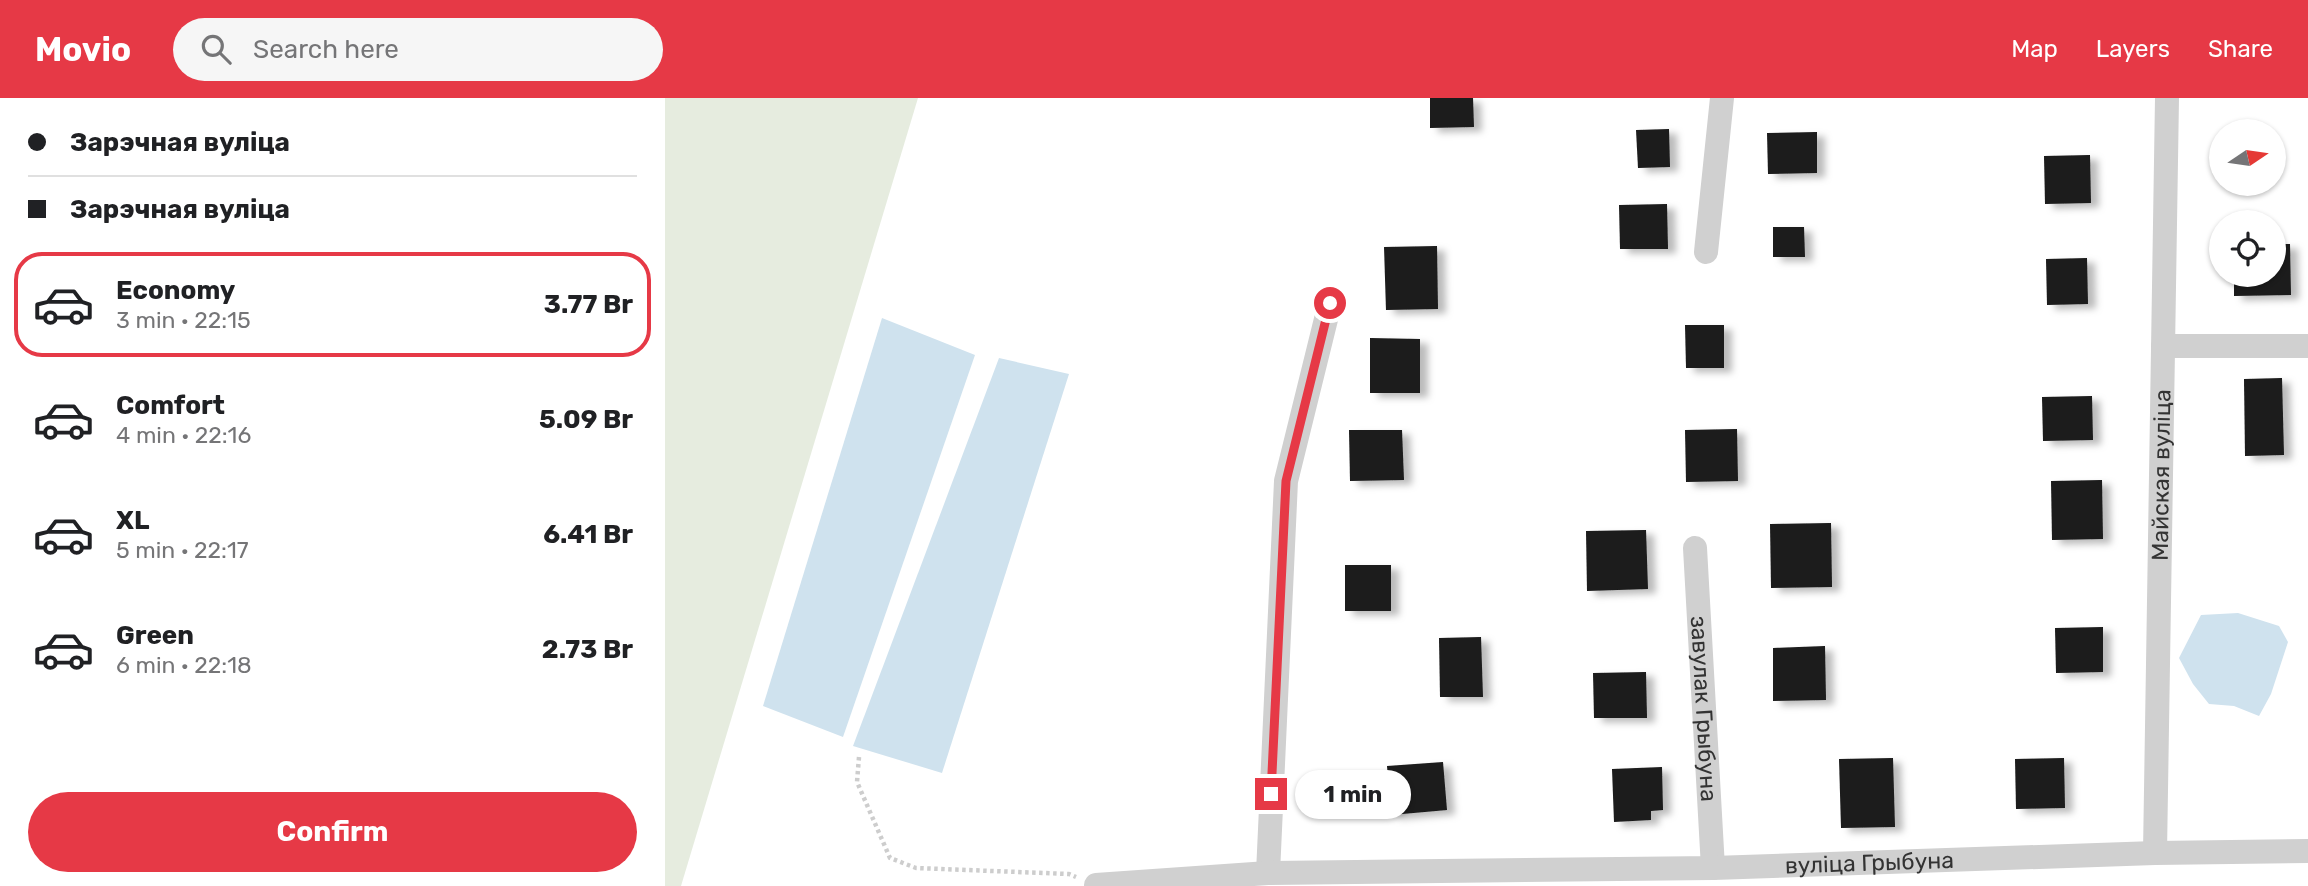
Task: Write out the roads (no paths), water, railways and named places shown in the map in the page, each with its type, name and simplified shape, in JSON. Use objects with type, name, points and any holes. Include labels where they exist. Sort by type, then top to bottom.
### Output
[{"type":"street","points":[[1706,251],[1722,98]]},
{"type":"street","name":"Майская вуліца","points":[[2155,853],[2167,98]]},
{"type":"street","points":[[1268,873],[1286,481],[1330,303]]},
{"type":"street","points":[[2163,346],[2308,346]]},
{"type":"street","name":"завулак Грыбуна","points":[[1695,548],[1713,868]]},
{"type":"street","name":"вуліца Грыбуна","points":[[1096,885],[1268,873],[1713,868],[2155,853],[2308,851]]},
{"type":"water","points":[[882,318],[975,355],[843,737],[763,706]]},
{"type":"water","points":[[999,358],[1069,374],[942,773],[853,746]]},
{"type":"water","points":[[2238,613],[2279,626],[2288,642],[2271,694],[2259,716],[2234,706],[2209,704],[2193,684],[2179,658],[2201,615]]}]
